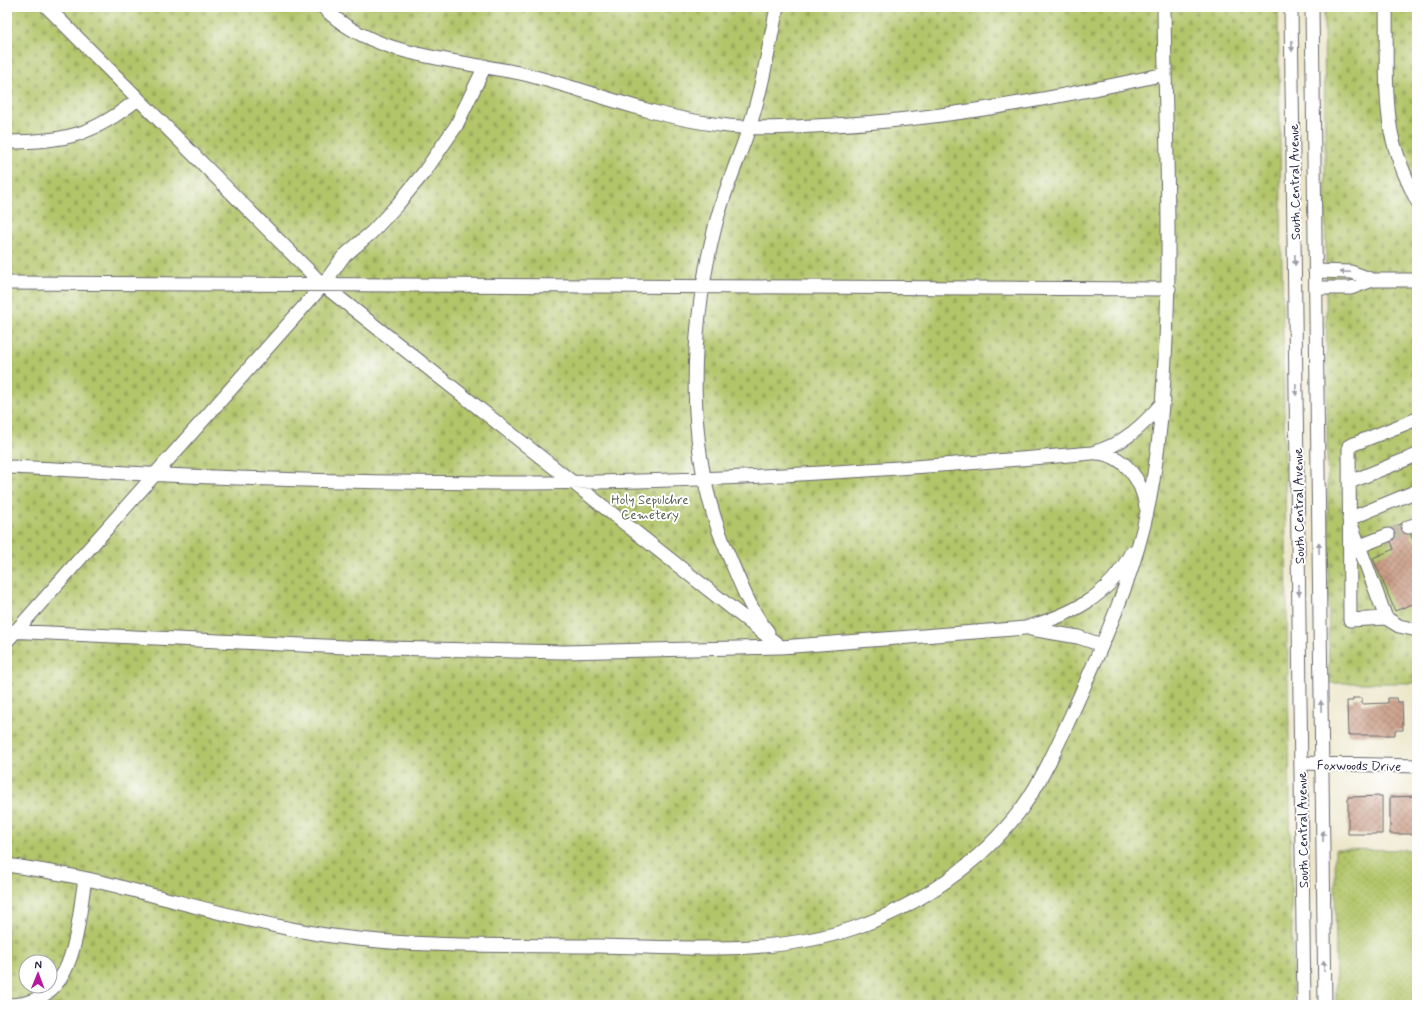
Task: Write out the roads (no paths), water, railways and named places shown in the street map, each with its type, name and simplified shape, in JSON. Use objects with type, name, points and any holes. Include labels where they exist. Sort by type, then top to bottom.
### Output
[{"type":"street","points":[[47,7],[323,285],[781,647]]},
{"type":"street","points":[[323,7],[342,24],[372,40],[426,55],[518,72],[668,116],[723,126],[749,127],[851,124],[930,116],[1035,100],[1165,74]]},
{"type":"street","points":[[777,7],[757,102],[715,225],[701,286],[697,326],[696,386],[700,452],[711,508],[718,532],[761,623],[781,647]]},
{"type":"street","points":[[7,865],[85,879],[256,922],[305,932],[368,940],[466,945],[710,947],[776,945],[807,941],[851,929],[901,908],[947,880],[986,846],[1021,809],[1045,770],[1102,645],[1125,589],[1143,532],[1160,437],[1164,401],[1169,289],[1164,7]]},
{"type":"street","name":"South Central Avenue","points":[[1292,7],[1304,1005]]},
{"type":"street","name":"South Central Avenue","points":[[1312,7],[1325,1005]]},
{"type":"street","points":[[1386,7],[1388,99],[1392,133],[1401,166],[1417,201]]},
{"type":"street","points":[[10,634],[323,285],[343,257],[372,232],[398,204],[425,171],[456,126],[485,66]]},
{"type":"street","points":[[7,142],[38,142],[72,136],[104,123],[138,99]]},
{"type":"street","points":[[1315,271],[1352,272],[1373,280]]},
{"type":"street","points":[[1316,288],[1351,288],[1373,280],[1417,280]]},
{"type":"street","points":[[7,283],[1169,289]]},
{"type":"street","points":[[1092,453],[1107,449],[1120,443],[1147,420],[1164,401]]},
{"type":"street","points":[[1417,419],[1349,446],[1350,620],[1386,618],[1399,626],[1417,630]]},
{"type":"street","points":[[7,467],[155,474],[393,482],[572,483],[833,473],[1092,453],[1114,456],[1130,470],[1137,479],[1142,491],[1147,512]]},
{"type":"street","points":[[1350,482],[1417,455]]},
{"type":"street","points":[[1349,519],[1417,491]]},
{"type":"street","points":[[1349,519],[1386,618]]},
{"type":"street","points":[[1025,628],[1078,609],[1090,600],[1104,588],[1124,565],[1143,532]]},
{"type":"street","points":[[1360,546],[1388,535]]},
{"type":"street","points":[[10,634],[480,652],[620,652],[781,647],[1025,628],[1053,631],[1102,645]]},
{"type":"street","name":"Foxwoods Drive","points":[[1301,763],[1417,766]]},
{"type":"street","points":[[7,1005],[26,1003],[38,999],[51,991],[60,982],[66,971],[72,952],[85,879]]},
{"type":"tunnel","points":[[1388,535],[1408,527]]},
{"type":"park label","name":"Holy Sepulchre Cemetery","points":[[650,506]]}]
